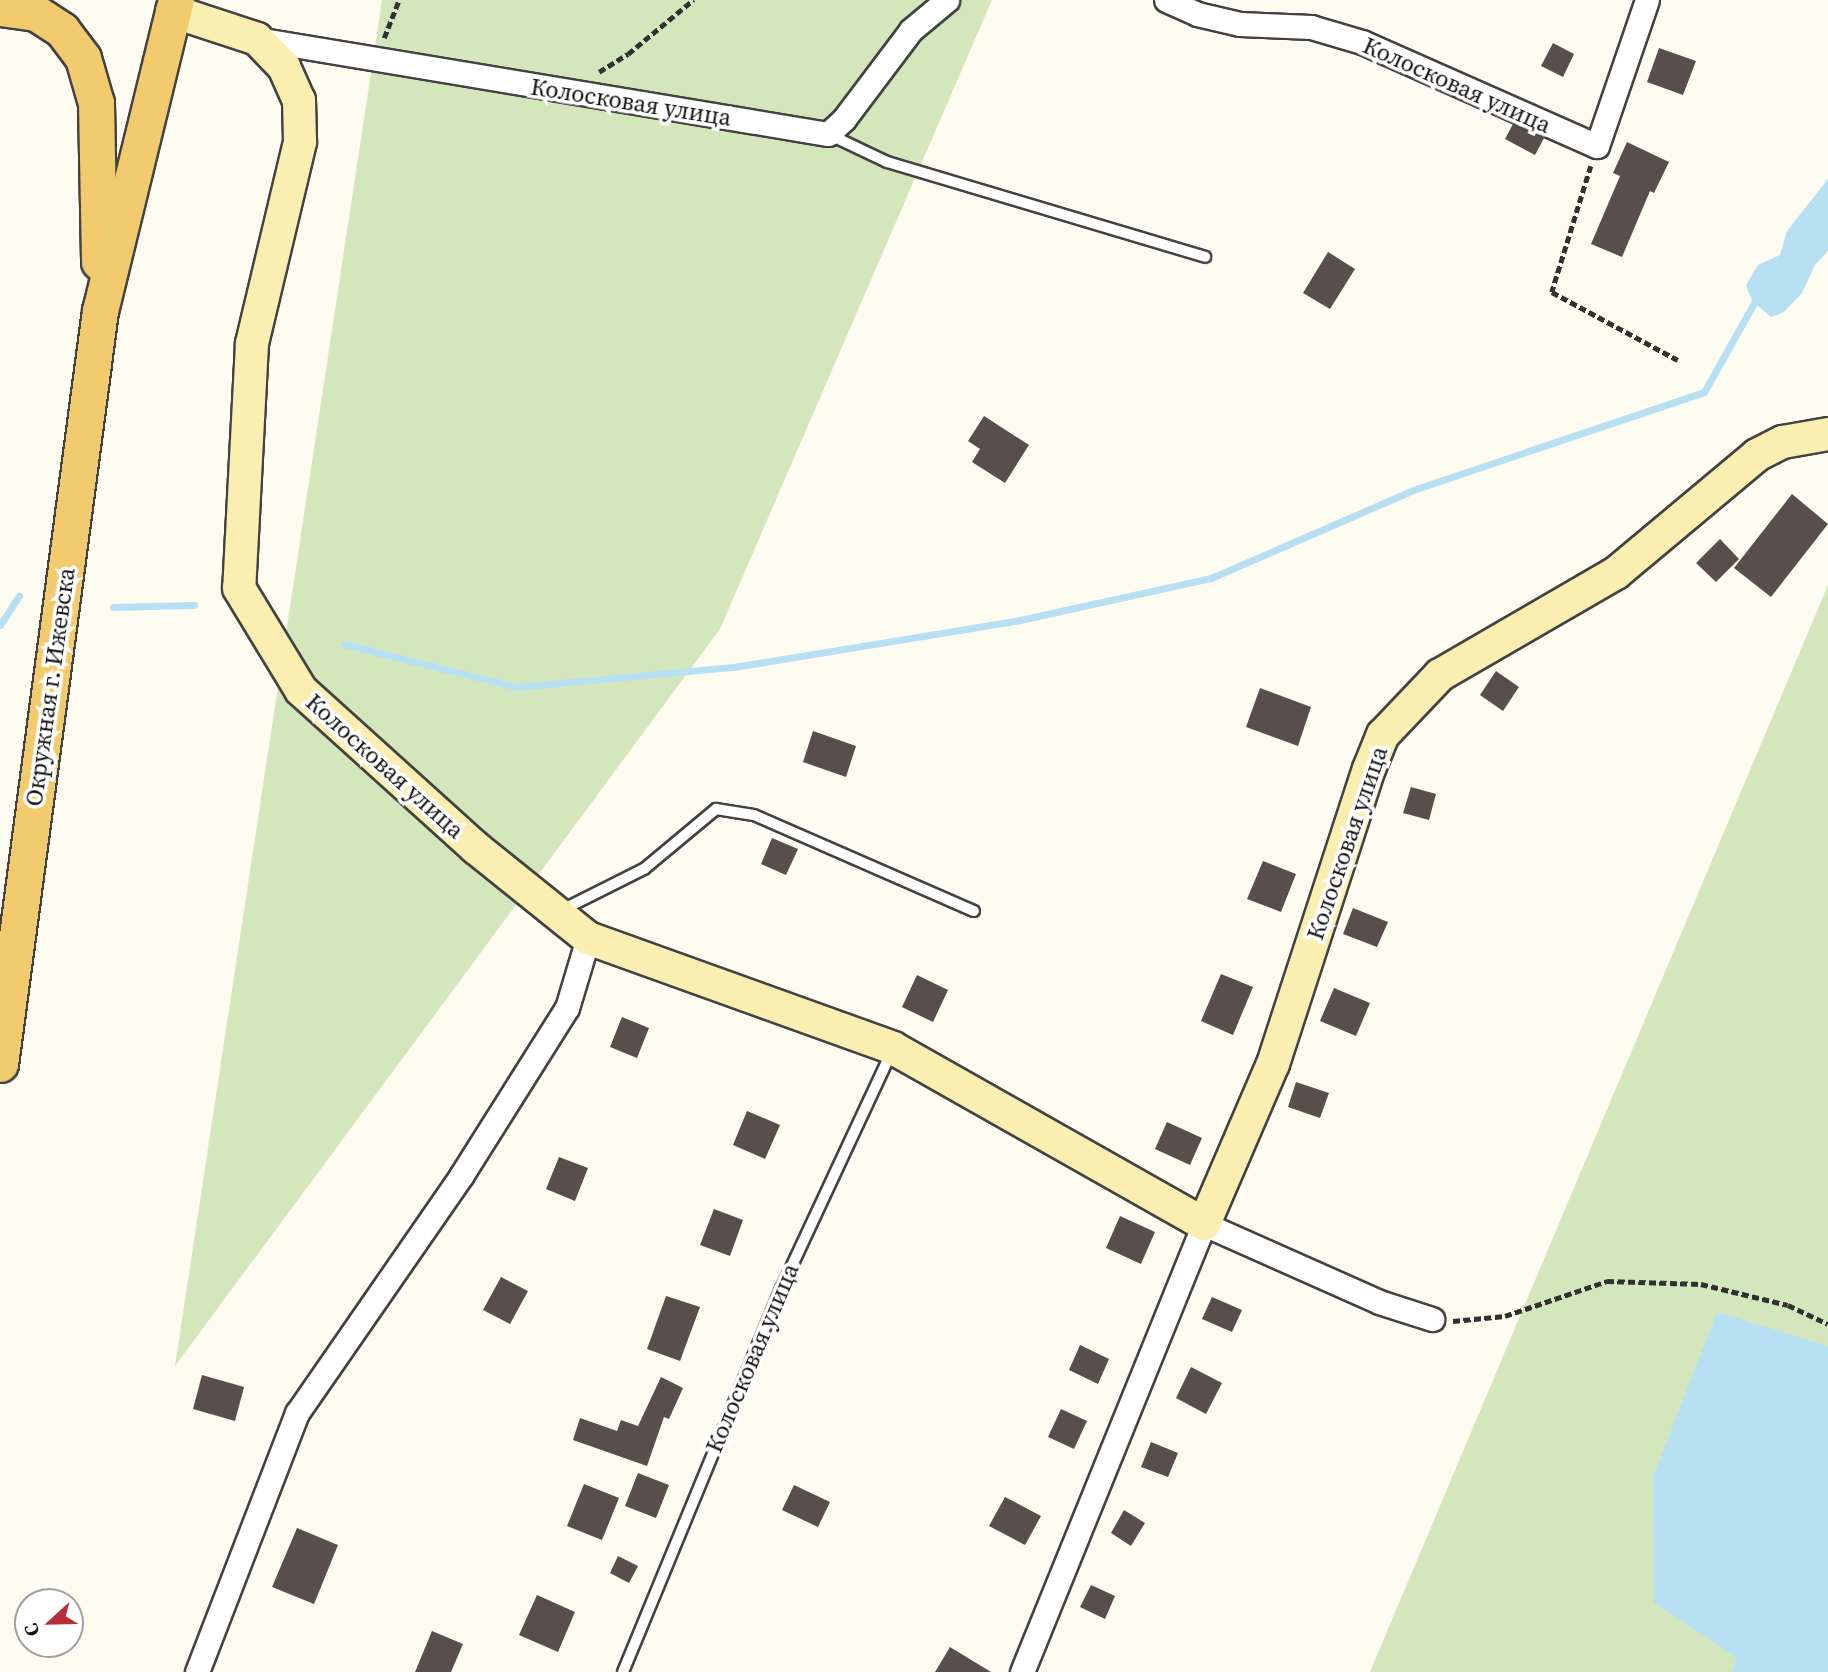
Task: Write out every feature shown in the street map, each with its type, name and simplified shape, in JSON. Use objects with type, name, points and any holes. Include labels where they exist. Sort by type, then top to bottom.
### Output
[{"type":"main road","name":"Окружная г. Ижевска","points":[[0,1063],[100,311],[174,6]]},
{"type":"main road","name":"Окружная г. Ижевска","points":[[0,8],[36,13],[62,30],[83,58],[96,103],[100,311]]},
{"type":"street","points":[[828,134],[844,119],[911,30],[947,0]]},
{"type":"street","name":"Колосковая улица","points":[[1166,0],[1197,14],[1240,24],[1311,27],[1362,42],[1597,146]]},
{"type":"street","points":[[1597,146],[1647,0]]},
{"type":"street","name":"Колосковая улица","points":[[174,6],[257,39],[828,134]]},
{"type":"street","name":"Колосковая улица","points":[[257,39],[284,67],[299,100],[300,142],[252,345],[239,588],[301,690],[475,848],[588,939],[893,1048],[1204,1224]]},
{"type":"street","name":"Колосковая улица","points":[[1022,1672],[1204,1224],[1273,1064],[1369,769],[1383,735],[1440,675],[1616,573],[1757,455],[1783,442],[1828,433]]},
{"type":"street","points":[[197,1672],[297,1413],[461,1176],[567,1008],[588,939]]},
{"type":"street","points":[[1204,1224],[1379,1303],[1432,1319]]},
{"type":"lane","points":[[828,134],[887,162],[1205,257]]},
{"type":"lane","points":[[556,913],[643,869],[716,809],[754,815],[974,911]]},
{"type":"lane","name":"Колосковая улица","points":[[623,1672],[780,1289],[893,1048]]},
{"type":"path","points":[[376,60],[400,0]]},
{"type":"path","points":[[569,92],[628,54],[693,0]]},
{"type":"path","points":[[1597,146],[1552,292],[1678,360]]},
{"type":"path","points":[[1432,1319],[1458,1322],[1505,1316],[1607,1281],[1701,1284],[1788,1305],[1828,1324]]},
{"type":"green space","points":[[382,0],[992,0],[720,629],[175,1366]]},
{"type":"green space","points":[[1828,585],[1828,1672],[1370,1672]]},
{"type":"water","points":[[1828,179],[1828,251],[1815,265],[1802,293],[1784,312],[1771,317],[1752,301],[1746,285],[1758,265],[1780,255],[1787,231]]},
{"type":"water","points":[[1717,1312],[1828,1346],[1828,1672],[1731,1672],[1737,1658],[1654,1603],[1653,1477]]},
{"type":"building","points":[[1553,43],[1574,54],[1563,77],[1541,66]]},
{"type":"building","points":[[1659,48],[1696,61],[1683,95],[1647,82]]},
{"type":"building","points":[[1513,124],[1544,138],[1535,155],[1505,139]]},
{"type":"building","points":[[1627,142],[1669,162],[1654,193],[1650,191],[1622,257],[1591,244],[1620,176],[1613,173]]},
{"type":"building","points":[[1328,252],[1355,269],[1330,309],[1303,293]]},
{"type":"building","points":[[984,416],[1029,445],[1005,483],[972,462],[980,449],[968,441]]},
{"type":"building","points":[[1792,494],[1828,524],[1771,597],[1734,568]]},
{"type":"building","points":[[1720,539],[1739,559],[1716,582],[1696,563]]},
{"type":"building","points":[[1496,671],[1519,687],[1503,711],[1480,695]]},
{"type":"building","points":[[1260,688],[1311,707],[1298,746],[1246,727]]},
{"type":"building","points":[[813,731],[856,746],[846,777],[803,762]]},
{"type":"building","points":[[1411,787],[1436,794],[1429,820],[1403,813]]},
{"type":"building","points":[[772,838],[798,849],[786,875],[761,864]]},
{"type":"building","points":[[1263,861],[1296,874],[1281,912],[1247,899]]},
{"type":"building","points":[[1353,908],[1388,922],[1377,947],[1343,934]]},
{"type":"building","points":[[1221,974],[1253,987],[1233,1035],[1201,1021]]},
{"type":"building","points":[[917,975],[948,990],[933,1022],[902,1007]]},
{"type":"building","points":[[1334,988],[1370,1003],[1356,1036],[1320,1021]]},
{"type":"building","points":[[622,1017],[649,1028],[637,1058],[610,1047]]},
{"type":"building","points":[[1296,1082],[1329,1093],[1320,1118],[1288,1107]]},
{"type":"building","points":[[747,1111],[780,1125],[765,1159],[733,1145]]},
{"type":"building","points":[[1167,1122],[1202,1138],[1190,1165],[1155,1149]]},
{"type":"building","points":[[559,1157],[588,1168],[575,1201],[546,1189]]},
{"type":"building","points":[[714,1209],[743,1220],[730,1256],[700,1245]]},
{"type":"building","points":[[1120,1216],[1155,1232],[1141,1264],[1106,1248]]},
{"type":"building","points":[[501,1277],[528,1291],[510,1324],[483,1310]]},
{"type":"building","points":[[666,1296],[700,1307],[680,1361],[647,1349]]},
{"type":"building","points":[[1212,1297],[1242,1310],[1232,1332],[1202,1319]]},
{"type":"building","points":[[1080,1345],[1109,1359],[1098,1384],[1069,1370]]},
{"type":"building","points":[[1191,1367],[1222,1383],[1206,1414],[1176,1398]]},
{"type":"building","points":[[202,1375],[244,1387],[235,1421],[193,1409]]},
{"type":"building","points":[[661,1377],[683,1388],[669,1419],[664,1417],[647,1466],[573,1440],[580,1418],[617,1431],[621,1420],[638,1426]]},
{"type":"building","points":[[1061,1409],[1087,1421],[1074,1449],[1048,1437]]},
{"type":"building","points":[[1151,1442],[1178,1453],[1168,1477],[1141,1467]]},
{"type":"building","points":[[638,1473],[669,1485],[656,1518],[625,1506]]},
{"type":"building","points":[[584,1484],[619,1498],[602,1540],[567,1526]]},
{"type":"building","points":[[794,1485],[830,1502],[818,1527],[782,1510]]},
{"type":"building","points":[[1005,1497],[1041,1516],[1025,1545],[989,1526]]},
{"type":"building","points":[[1124,1510],[1145,1523],[1131,1546],[1111,1533]]},
{"type":"building","points":[[297,1528],[338,1545],[314,1604],[272,1587]]},
{"type":"building","points":[[618,1556],[638,1566],[629,1583],[610,1573]]},
{"type":"building","points":[[1091,1585],[1115,1596],[1105,1619],[1080,1607]]},
{"type":"building","points":[[537,1595],[575,1612],[558,1652],[519,1635]]},
{"type":"building","points":[[432,1631],[463,1644],[451,1672],[415,1672]]},
{"type":"building","points":[[950,1647],[991,1672],[935,1672]]},
{"type":"waterway","points":[[344,644],[517,687],[734,667],[1020,620],[1211,578],[1413,490],[1704,392],[1759,294]]},
{"type":"waterway","points":[[0,625],[19,596]]},
{"type":"waterway","points":[[113,607],[194,605]]}]
